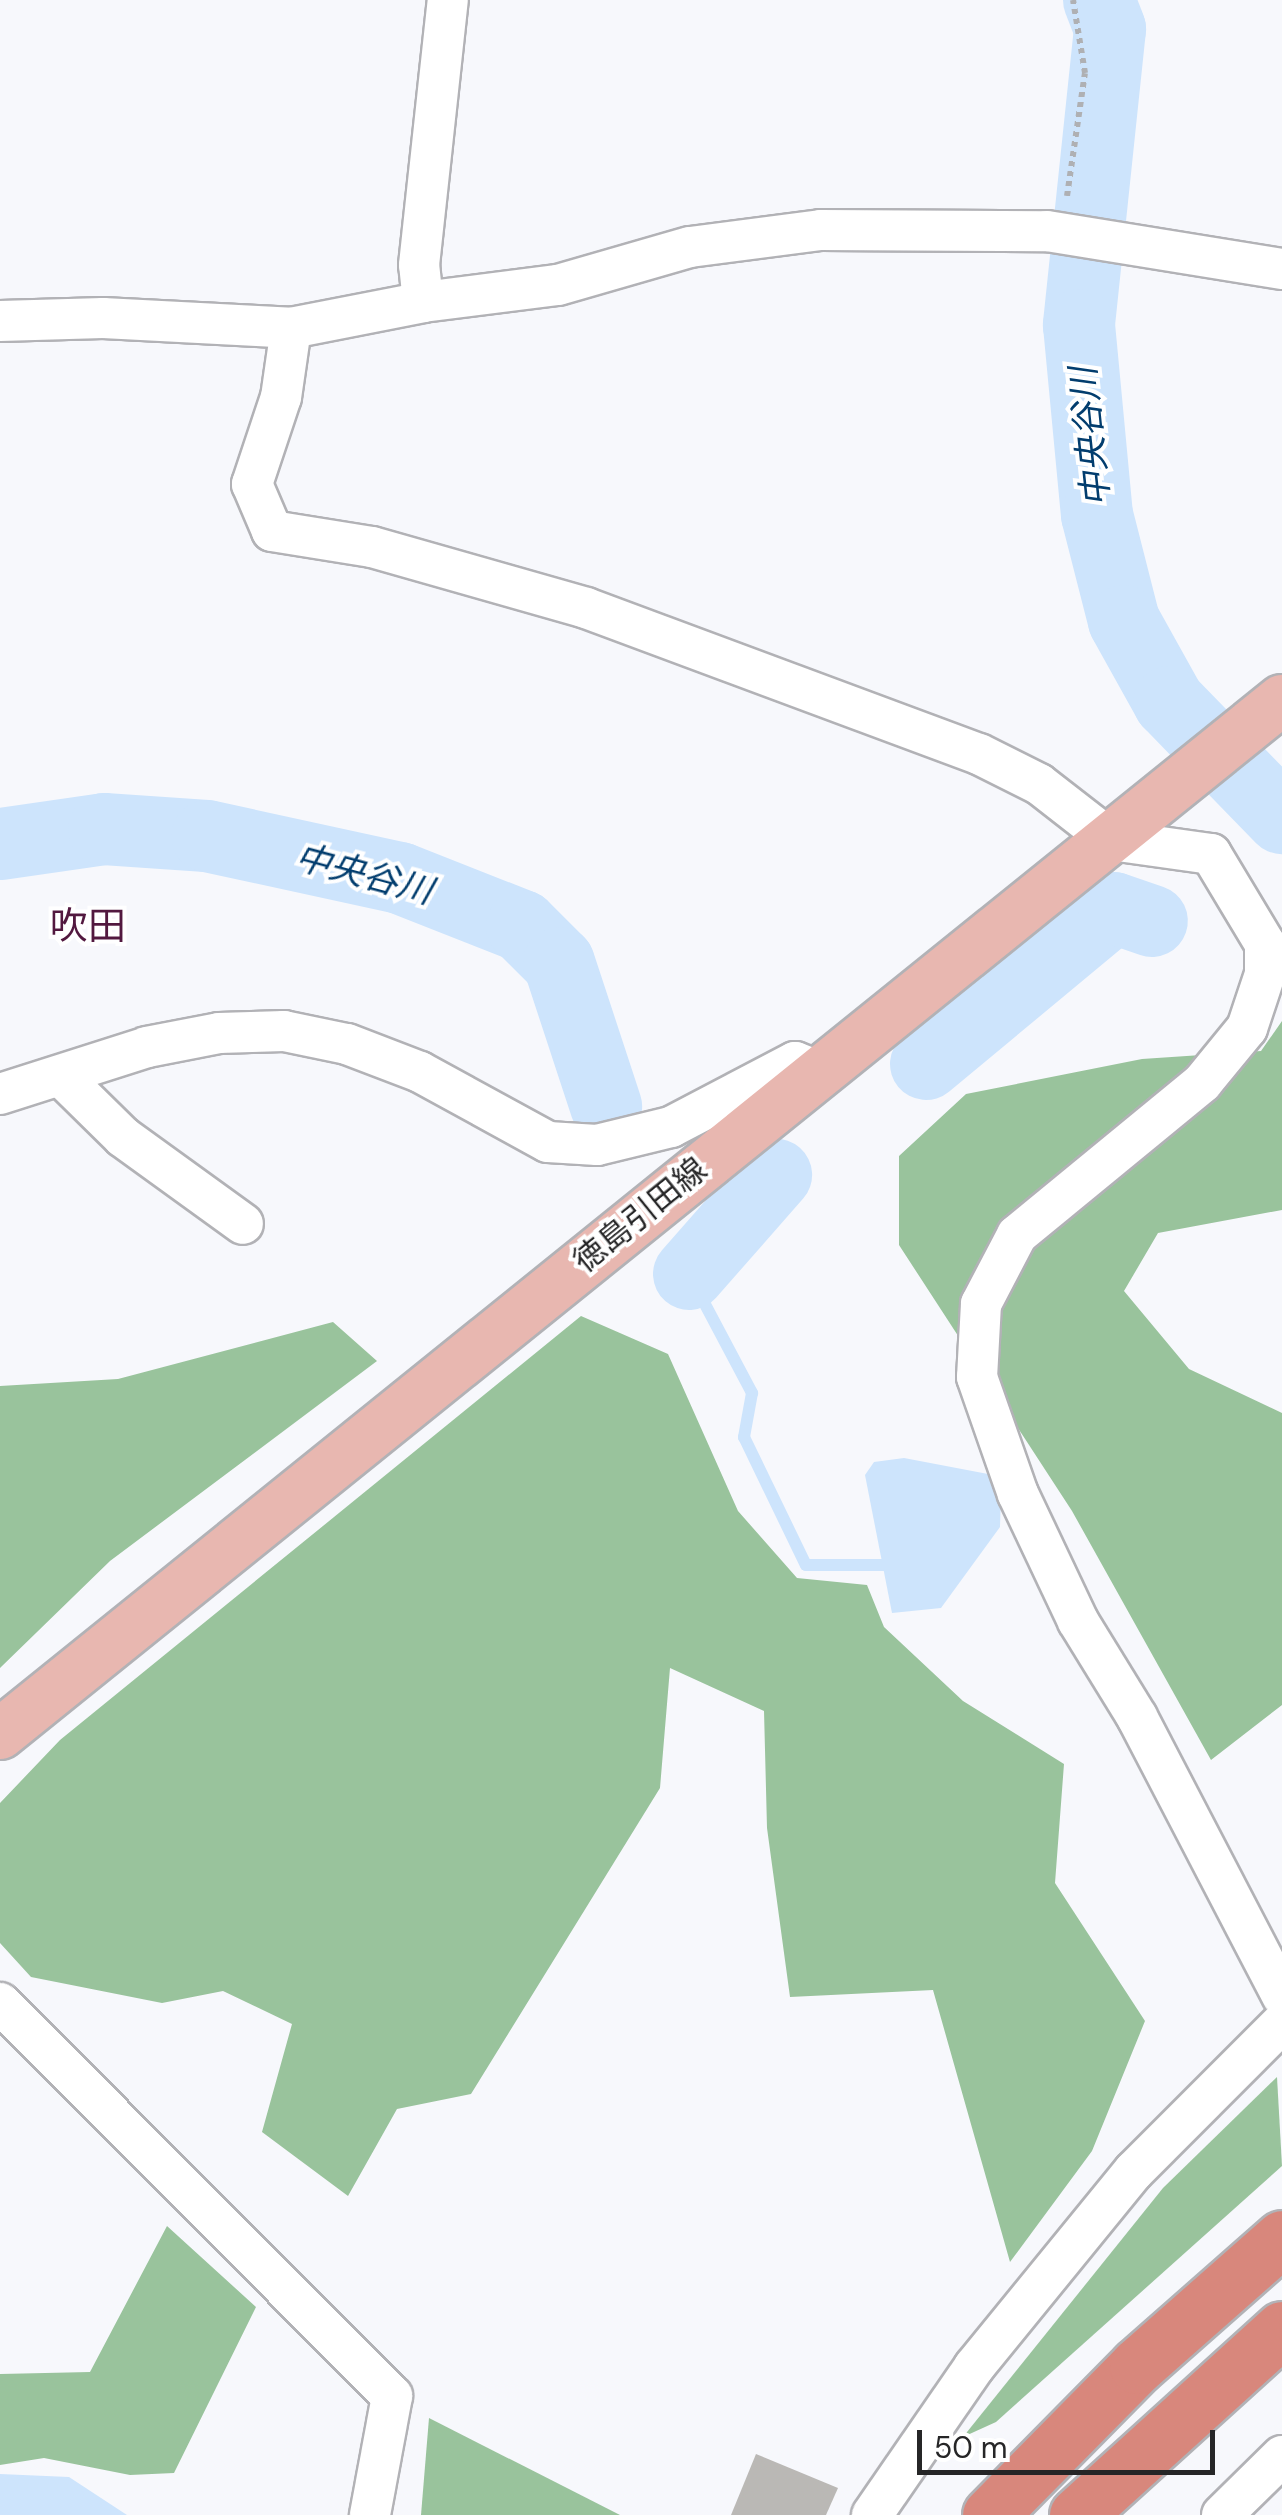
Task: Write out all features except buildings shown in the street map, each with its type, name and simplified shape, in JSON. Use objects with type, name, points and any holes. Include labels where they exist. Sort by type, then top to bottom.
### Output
[{"type":"highway","points":[[990,2515],[1136,2366],[1282,2238]]},
{"type":"highway","points":[[1077,2515],[1282,2329]]},
{"type":"main road","name":"徳島引田線","points":[[0,1734],[818,1071],[1111,840],[1199,763],[1266,713]]},
{"type":"street","points":[[423,302],[419,265],[448,0]]},
{"type":"street","points":[[0,321],[103,318],[291,328],[423,302],[558,286],[690,248],[821,230],[953,227],[1062,234],[1282,269]]},
{"type":"street","points":[[291,328],[282,397],[252,484],[272,531],[372,548],[653,632],[979,754],[1040,784],[1111,840],[1210,854],[1264,944],[1266,974],[1246,1028],[1202,1084],[1016,1235],[981,1304],[977,1378],[1018,1494],[1078,1621],[1136,1717],[1282,1995]]},
{"type":"street","points":[[0,1094],[201,1036],[284,1032],[346,1044],[420,1072],[548,1142],[597,1146],[670,1127],[796,1062],[818,1071]]},
{"type":"street","points":[[60,1076],[124,1137],[243,1224]]},
{"type":"street","points":[[0,2003],[392,2396],[370,2515]]},
{"type":"street","points":[[872,2515],[974,2367],[1134,2172],[1282,2023]]},
{"type":"street","points":[[1222,2515],[1282,2456]]},
{"type":"path","points":[[1062,234],[1085,72],[1073,0]]},
{"type":"green space","points":[[1282,1021],[1282,1210],[1158,1233],[1124,1291],[1189,1369],[1282,1413],[1282,1705],[1211,1760],[1072,1511],[899,1245],[899,1156],[966,1094],[1142,1059],[1261,1051]]},
{"type":"green space","points":[[581,1316],[668,1354],[738,1511],[797,1578],[867,1585],[884,1627],[963,1701],[1064,1764],[1055,1883],[1145,2021],[1092,2151],[1010,2262],[933,1990],[790,1997],[767,1828],[764,1711],[670,1668],[660,1788],[471,2094],[397,2109],[348,2196],[262,2132],[292,2024],[223,1991],[162,2003],[31,1977],[0,1943],[0,1803],[60,1740]]},
{"type":"green space","points":[[333,1322],[377,1361],[110,1561],[0,1668],[0,1386],[118,1379]]},
{"type":"green space","points":[[1277,2077],[1282,2166],[996,2422],[963,2437],[1163,2188]]},
{"type":"green space","points":[[167,2226],[256,2307],[174,2473],[130,2475],[44,2458],[0,2465],[0,2374],[90,2372]]},
{"type":"green space","points":[[429,2418],[620,2515],[421,2515]]},
{"type":"water","points":[[904,1458],[988,1474],[1001,1493],[1000,1527],[941,1608],[892,1613],[865,1475],[874,1462]]},
{"type":"water","points":[[0,2474],[69,2477],[127,2515],[0,2515]]},
{"type":"waterway","name":"中央谷川","points":[[1099,0],[1110,29],[1079,325],[1097,515],[1124,621],[1169,702],[1282,818]]},
{"type":"waterway","name":"中央谷川","points":[[0,844],[104,829],[207,836],[400,878],[522,926],[559,963],[606,1106]]},
{"type":"waterway","name":"中央谷川","points":[[926,1064],[1114,908],[1152,921]]},
{"type":"waterway","name":"中央谷川","points":[[689,1274],[776,1175]]},
{"type":"waterway","points":[[689,1274],[752,1393],[744,1437],[806,1565],[897,1565]]},
{"type":"district","name":"吹田","points":[[88,927]]}]
